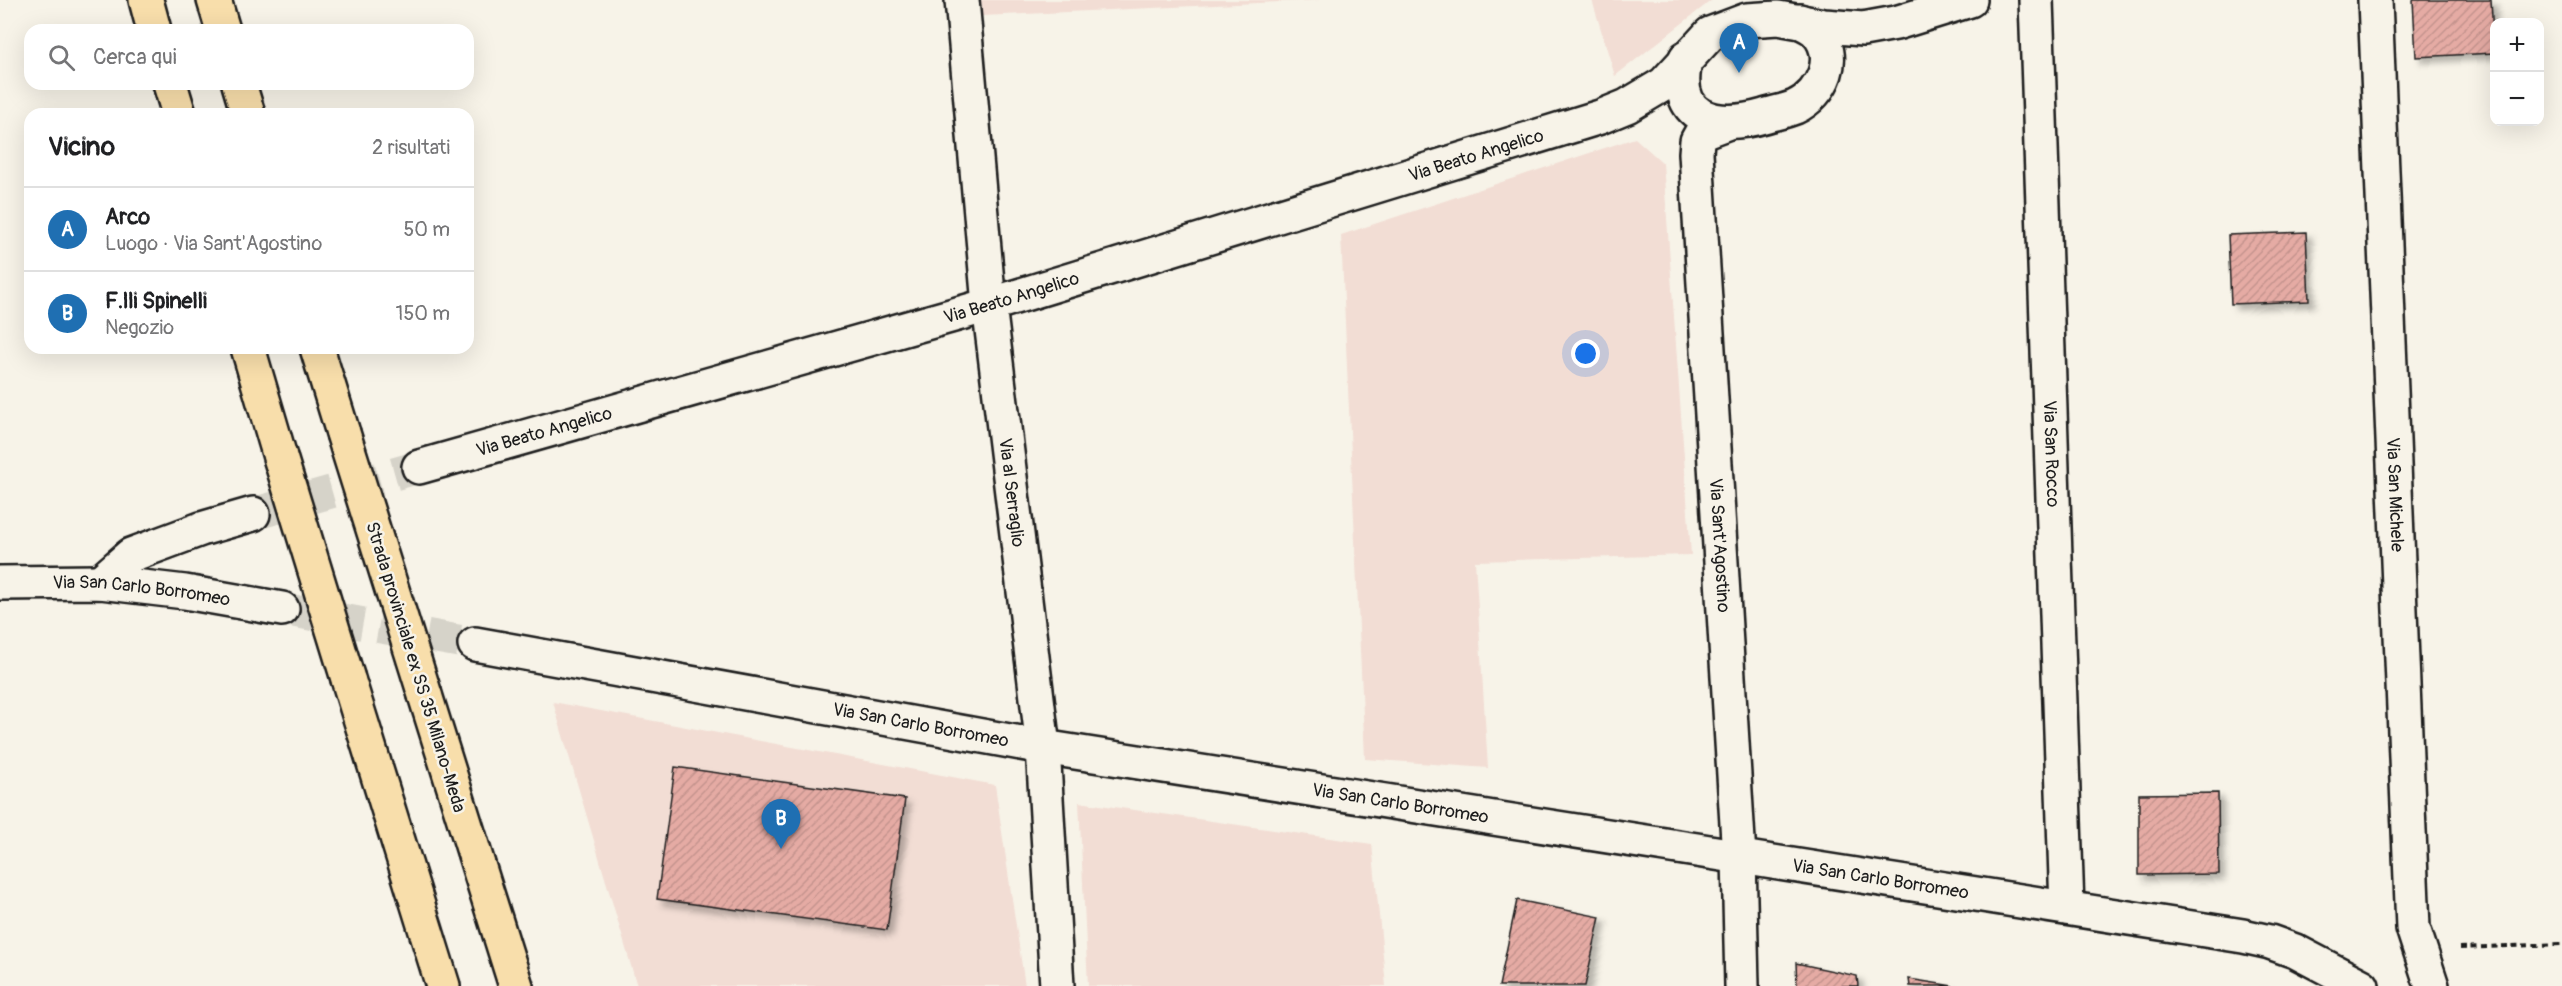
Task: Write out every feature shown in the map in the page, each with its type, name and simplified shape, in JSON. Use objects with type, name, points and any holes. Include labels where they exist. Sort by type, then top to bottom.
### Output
[{"type":"highway","points":[[146,0],[152,24]]},
{"type":"highway","points":[[214,0],[221,24]]},
{"type":"highway","points":[[172,90],[177,108]]},
{"type":"highway","points":[[241,90],[246,108]]},
{"type":"highway","points":[[250,354],[442,986]]},
{"type":"highway","name":"Strada provinciale ex SS 35 Milano-Meda","points":[[319,354],[516,986]]},
{"type":"street","name":"Via al Serraglio","points":[[962,0],[989,304],[1042,747],[1057,986]]},
{"type":"street","points":[[1896,23],[1863,29],[1824,26],[1778,18],[1747,20],[1710,34],[1686,58],[1683,71],[1687,99],[1696,112],[1718,122],[1744,122],[1796,106],[1810,97],[1822,83],[1828,65],[1847,44],[1896,23],[1970,0]]},
{"type":"street","name":"Via San Rocco","points":[[2036,0],[2067,908]]},
{"type":"street","name":"Via San Michele","points":[[2375,0],[2413,928],[2432,986]]},
{"type":"street","points":[[1800,21],[1816,31],[1826,47],[1828,65]]},
{"type":"street","name":"Via Beato Angelico","points":[[419,467],[989,304],[1600,117],[1627,106],[1664,84],[1686,58]]},
{"type":"street","name":"Via Beato Angelico","points":[[1600,117],[1652,112],[1678,113],[1718,122]]},
{"type":"street","name":"Via Sant'Agostino","points":[[1718,122],[1702,132],[1697,141],[1696,153],[1739,857],[1742,986]]},
{"type":"street","points":[[100,582],[131,555],[201,529],[253,514]]},
{"type":"street","name":"Via San Carlo Borromeo","points":[[0,583],[100,582],[185,592],[282,609]]},
{"type":"street","name":"Via San Carlo Borromeo","points":[[475,644],[1042,747],[2270,942],[2334,975],[2362,986]]},
{"type":"path","points":[[2420,950],[2562,944]]},
{"type":"shaded area","points":[[981,0],[1321,0],[982,16]]},
{"type":"shaded area","points":[[1592,0],[1712,0],[1615,76]]},
{"type":"shaded area","points":[[1635,138],[1663,163],[1691,555],[1475,561],[1488,768],[1365,759],[1341,235]]},
{"type":"shaded area","points":[[553,702],[995,785],[1025,986],[637,986]]},
{"type":"shaded area","points":[[1079,802],[1372,844],[1386,986],[1088,986]]},
{"type":"building","points":[[2413,0],[2491,0],[2490,53],[2416,57]]},
{"type":"building","points":[[2306,232],[2309,301],[2231,304],[2228,235]]},
{"type":"building","points":[[675,767],[905,799],[887,930],[657,899]]},
{"type":"building","points":[[2218,793],[2219,874],[2139,875],[2139,794]]},
{"type":"building","points":[[1517,900],[1600,917],[1585,986],[1499,986]]},
{"type":"building","points":[[1796,963],[1857,976],[1858,986],[1797,986]]},
{"type":"building","points":[[1909,979],[1953,986],[1910,986]]},
{"type":"tunnel","points":[[253,514],[419,467]]},
{"type":"tunnel","points":[[282,609],[475,644]]},
{"type":"place","name":"Arco","points":[[1739,73]]},
{"type":"place","name":"F.lli Spinelli","points":[[781,849]]}]
